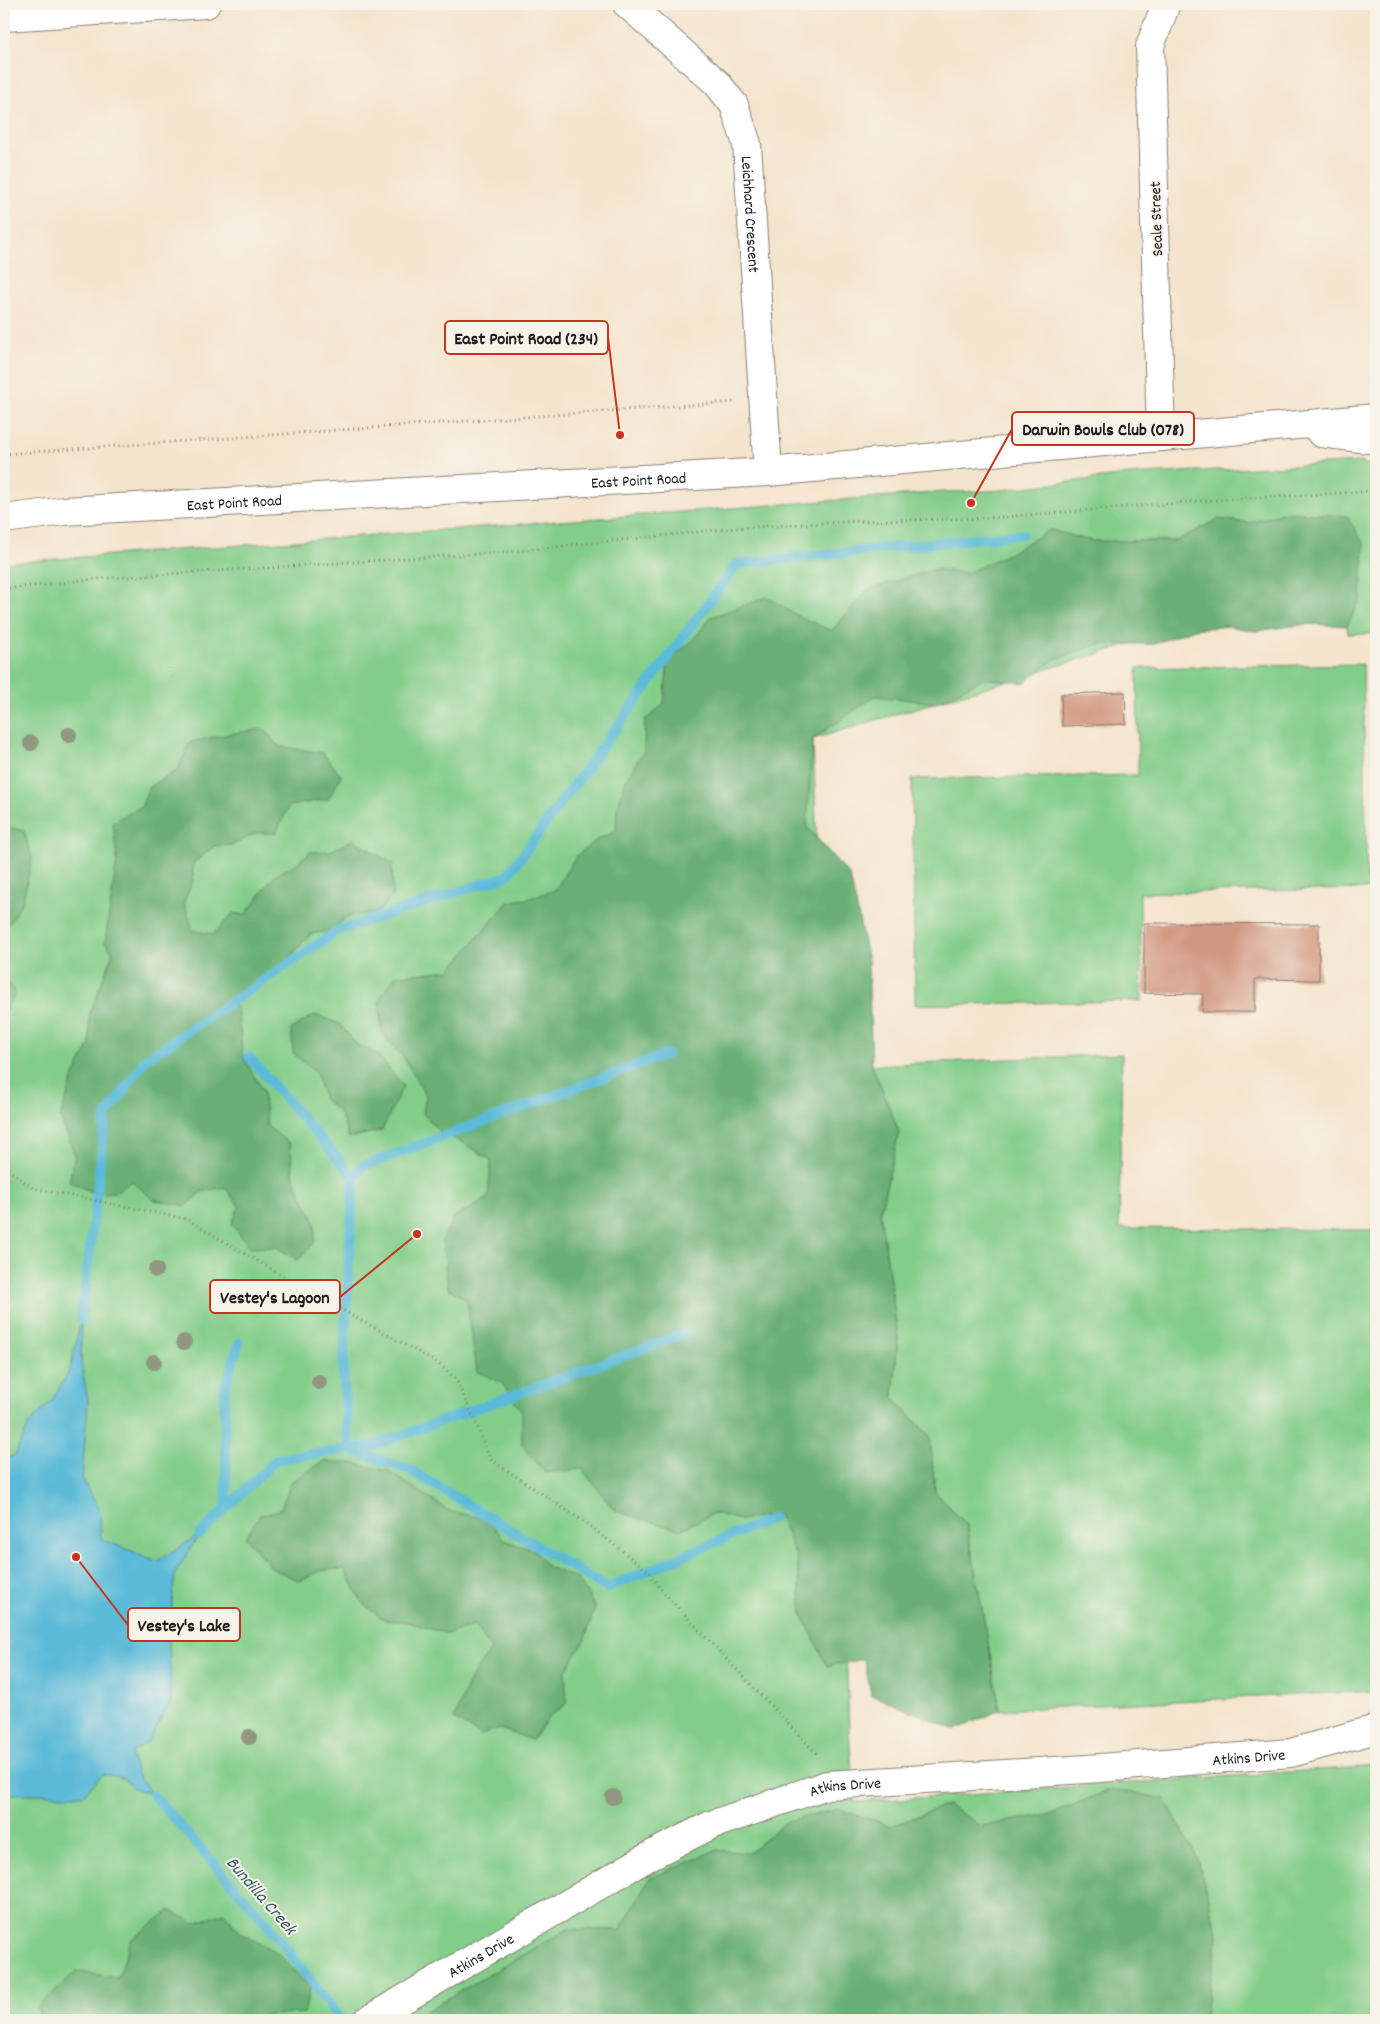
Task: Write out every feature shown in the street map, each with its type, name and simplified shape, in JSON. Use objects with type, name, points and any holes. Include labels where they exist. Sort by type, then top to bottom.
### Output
[{"type":"street","points":[[4,17],[206,4]]},
{"type":"street","name":"Leichhard Crescent","points":[[627,4],[716,83],[734,105],[747,144],[768,472]]},
{"type":"street","name":"Seale Street","points":[[1161,438],[1150,46],[1166,4]]},
{"type":"street","name":"East Point Road","points":[[4,518],[64,511],[768,472],[1376,418]]},
{"type":"street","name":"East Point Road","points":[[1272,428],[1376,440]]},
{"type":"street","name":"Atkins Drive","points":[[378,2014],[678,1841],[711,1825],[827,1786],[844,1783],[1087,1769],[1291,1753],[1376,1729]]},
{"type":"path","points":[[4,454],[764,400]]},
{"type":"path","points":[[4,589],[95,579],[506,552],[736,528],[860,521],[990,518],[1214,500],[1376,491]]},
{"type":"path","points":[[4,1166],[34,1188],[186,1219],[324,1300],[435,1361],[455,1378],[476,1420],[490,1459],[586,1523],[647,1570],[662,1591],[844,1783]]},
{"type":"green space","points":[[1361,462],[1376,467],[1376,634],[1348,634],[1347,626],[1361,598],[1286,512],[1250,523],[1218,519],[1177,541],[1129,541],[1134,643],[813,739],[849,1730],[854,1802],[1376,1766],[1376,2020],[4,2020],[4,563],[944,492],[993,491],[1126,475]]},
{"type":"green space","points":[[1286,512],[1347,516],[1364,544],[1361,598],[1347,626],[1308,624],[1255,631],[1228,626],[1194,629],[1154,644],[1099,644],[1053,660],[1024,683],[984,678],[936,703],[875,696],[813,739],[807,827],[850,876],[868,961],[872,1065],[899,1132],[880,1212],[898,1336],[893,1397],[930,1437],[935,1492],[967,1525],[1000,1710],[956,1730],[871,1695],[864,1659],[827,1666],[802,1614],[797,1559],[778,1514],[740,1520],[714,1513],[680,1530],[615,1511],[582,1469],[545,1473],[522,1445],[522,1412],[501,1382],[477,1372],[467,1300],[448,1288],[442,1242],[454,1217],[488,1198],[491,1160],[458,1140],[441,1134],[423,1113],[426,1096],[404,1058],[382,1034],[379,1000],[395,976],[450,970],[509,901],[527,899],[555,890],[576,856],[598,839],[616,831],[617,809],[626,779],[644,751],[645,720],[664,704],[668,661],[691,642],[711,617],[767,597],[798,616],[832,631],[867,590],[936,569],[967,573],[1010,553],[1050,530],[1092,541],[1177,541],[1218,519],[1250,523]]},
{"type":"green space","points":[[1363,664],[1367,889],[1140,893],[1142,1001],[915,1005],[912,779],[1138,775],[1137,668]]},
{"type":"green space","points":[[264,729],[278,746],[323,753],[341,776],[328,799],[289,806],[276,833],[256,833],[233,845],[215,846],[193,863],[193,881],[184,902],[193,931],[214,934],[233,913],[245,915],[275,875],[294,865],[310,852],[330,851],[353,840],[392,863],[393,896],[377,913],[349,916],[329,931],[311,934],[288,959],[236,1000],[243,1057],[263,1091],[267,1126],[290,1144],[294,1179],[315,1222],[315,1242],[298,1260],[276,1247],[250,1248],[232,1224],[239,1206],[225,1187],[201,1192],[187,1206],[154,1200],[132,1181],[115,1192],[93,1193],[69,1181],[75,1155],[60,1117],[75,1073],[90,1045],[89,1016],[113,953],[105,942],[117,860],[113,822],[142,806],[148,788],[178,770],[190,742]]},
{"type":"green space","points":[[4,826],[24,831],[32,858],[23,901],[5,930],[4,939]]},
{"type":"green space","points":[[1372,929],[1376,929],[1376,1057],[1375,1057]]},
{"type":"green space","points":[[4,973],[15,994],[4,1014]]},
{"type":"green space","points":[[314,1015],[338,1023],[358,1046],[377,1054],[403,1086],[382,1130],[349,1138],[340,1113],[324,1099],[316,1073],[293,1053],[291,1029]]},
{"type":"green space","points":[[1122,1054],[1119,1228],[1376,1230],[1376,1691],[1000,1710],[967,1525],[935,1492],[930,1436],[893,1398],[898,1336],[880,1212],[899,1132],[872,1065]]},
{"type":"green space","points":[[325,1461],[352,1463],[388,1471],[449,1511],[488,1519],[504,1540],[535,1551],[546,1566],[579,1580],[595,1607],[585,1639],[565,1672],[567,1703],[549,1717],[532,1740],[500,1729],[480,1735],[454,1719],[470,1679],[491,1649],[474,1625],[448,1634],[408,1622],[384,1620],[363,1603],[344,1569],[323,1570],[300,1581],[273,1569],[245,1537],[260,1515],[280,1510],[292,1481]]},
{"type":"green space","points":[[1111,1789],[1165,1799],[1197,1857],[1218,1936],[1204,2020],[410,2020],[568,1929],[620,1930],[649,1879],[716,1850],[748,1853],[787,1821],[839,1809],[891,1826],[947,1805],[982,1826],[1055,1813]]},
{"type":"green space","points":[[170,1910],[194,1923],[224,1913],[239,1932],[279,1954],[310,1988],[304,2013],[264,2015],[254,2020],[40,2020],[38,2007],[76,1971],[118,1978],[131,1940]]},
{"type":"water","points":[[81,1320],[81,1362],[88,1400],[82,1479],[100,1511],[101,1539],[157,1561],[199,1535],[175,1574],[169,1633],[171,1701],[148,1742],[131,1753],[137,1775],[153,1795],[131,1787],[124,1778],[103,1774],[83,1795],[4,1795],[4,1459],[15,1455],[29,1424],[52,1400],[70,1370]]},
{"type":"building","points":[[1125,692],[1126,724],[1062,726],[1061,694]]},
{"type":"building","points":[[1144,923],[1319,924],[1319,980],[1255,979],[1255,1012],[1202,1012],[1203,994],[1144,993]]},
{"type":"waterway","points":[[81,1320],[106,1116],[146,1059],[339,930],[507,876],[737,564],[1022,534]]},
{"type":"waterway","points":[[667,1054],[363,1166],[354,1177],[343,1372],[349,1449],[410,1470],[607,1588],[773,1518]]},
{"type":"waterway","points":[[249,1057],[354,1177]]},
{"type":"waterway","points":[[199,1535],[277,1459],[372,1446],[684,1334]]},
{"type":"waterway","points":[[227,1508],[224,1390],[239,1343]]},
{"type":"waterway","name":"Bundilla Creek","points":[[153,1795],[270,1927],[341,2020]]},
{"type":"place","name":"East Point Road (234)","points":[[620,435]]},
{"type":"place","name":"Darwin Bowls Club (078)","points":[[971,503]]},
{"type":"place","name":"Vestey's Lagoon","points":[[417,1234]]},
{"type":"place","name":"Vestey's Lake","points":[[76,1557]]}]
